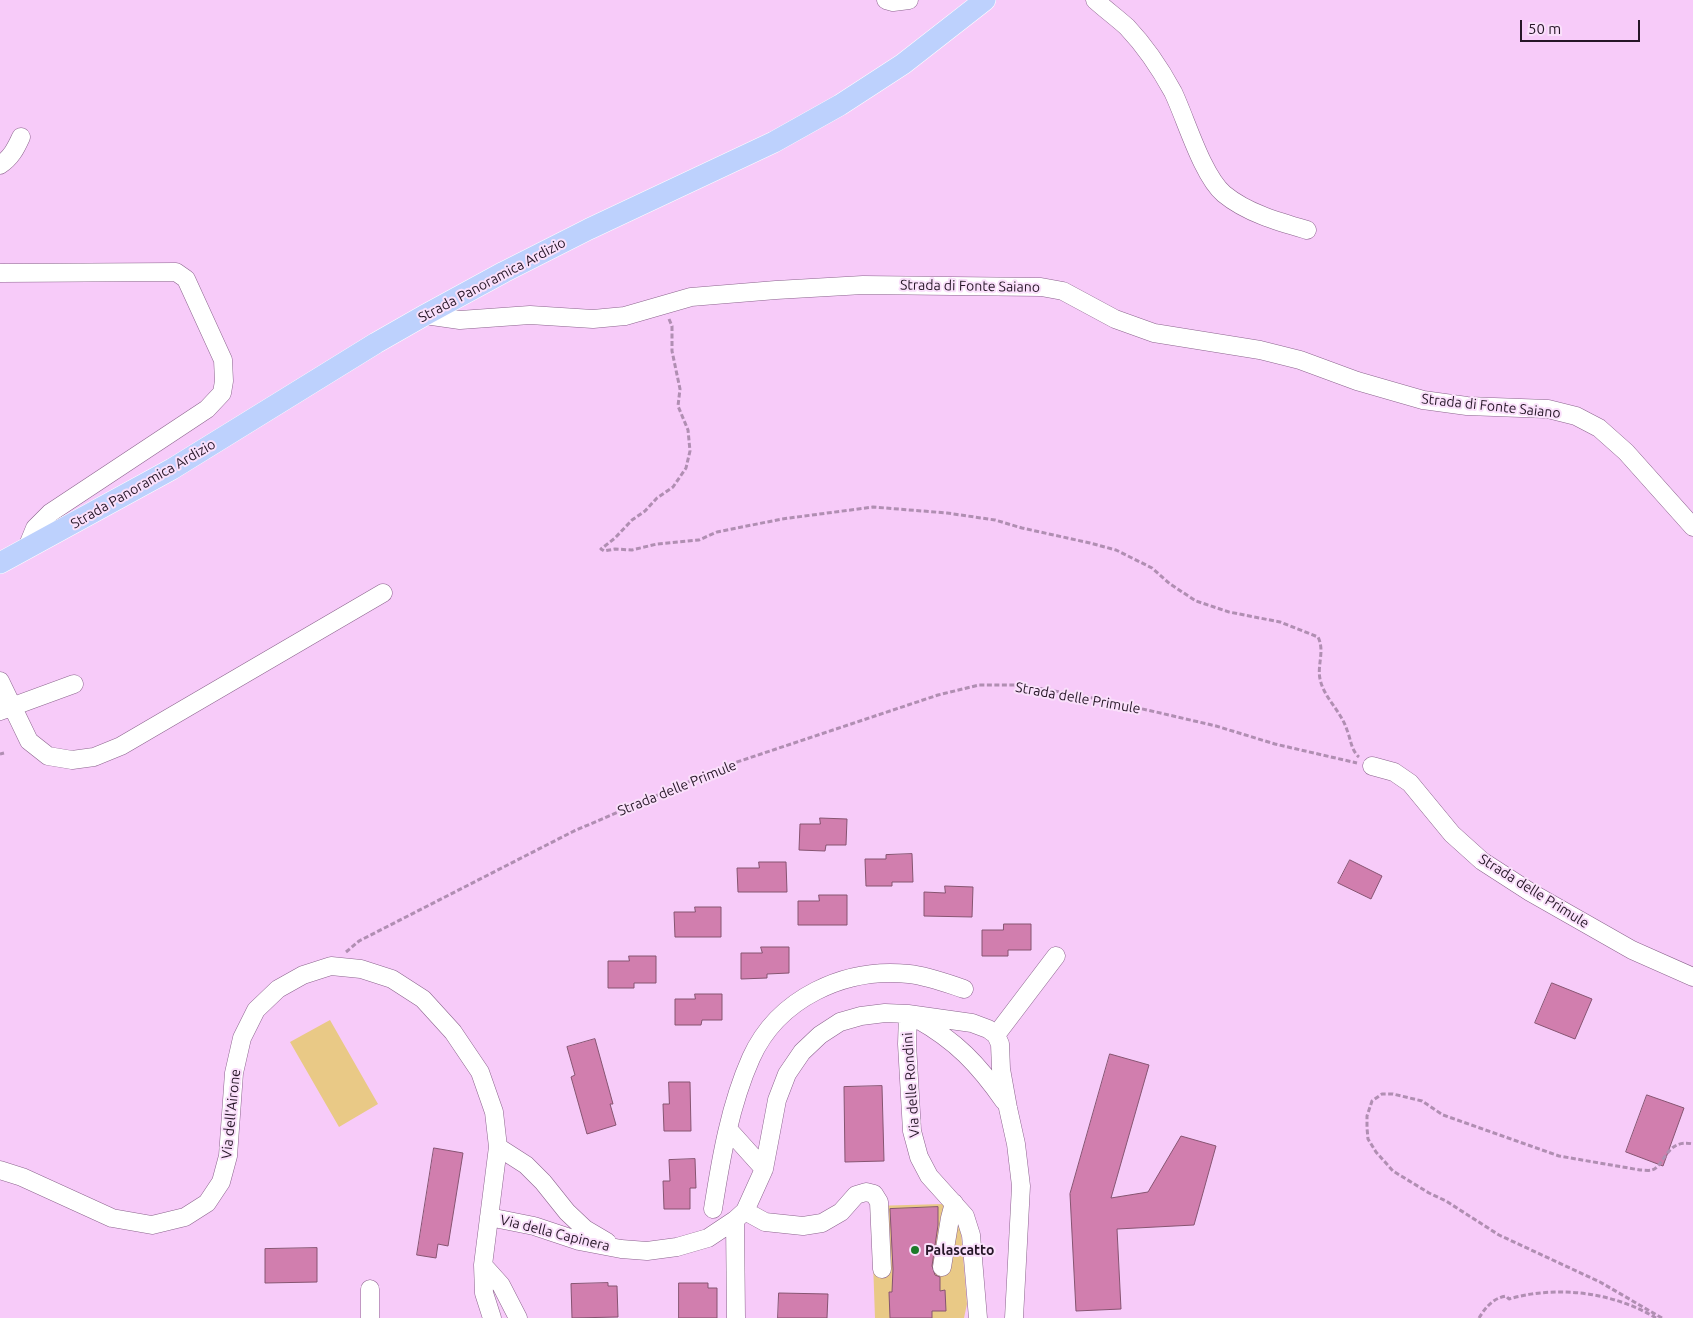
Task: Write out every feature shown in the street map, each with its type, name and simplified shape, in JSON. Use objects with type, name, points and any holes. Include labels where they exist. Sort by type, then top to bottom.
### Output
[{"type":"main road","name":"Strada Panoramica Ardizio","points":[[0,563],[172,469],[376,343],[504,272],[589,229],[774,142],[840,106],[903,64],[981,1]]},
{"type":"street","points":[[886,0],[893,2],[909,0]]},
{"type":"street","points":[[1095,0],[1127,28],[1149,56],[1172,92],[1208,173],[1223,193],[1242,206],[1277,222],[1307,230]]},
{"type":"street","points":[[0,165],[6,161],[21,137]]},
{"type":"street","points":[[0,273],[176,272],[186,279],[222,360],[224,381],[222,393],[207,408],[50,513],[35,528],[26,550]]},
{"type":"street","name":"Strada di Fonte Saiano","points":[[425,315],[460,320],[530,314],[593,319],[625,316],[691,297],[863,285],[1042,287],[1063,291],[1115,319],[1154,333],[1260,350],[1300,360],[1356,382],[1423,400],[1467,406],[1548,409],[1576,416],[1599,428],[1626,452],[1693,527]]},
{"type":"street","points":[[0,681],[6,709],[29,741],[48,756],[72,760],[94,757],[121,746],[383,593]]},
{"type":"street","points":[[6,709],[74,684]]},
{"type":"street","name":"Strada delle Primule","points":[[1372,766],[1394,772],[1410,783],[1452,834],[1482,861],[1530,892],[1632,950],[1693,977]]},
{"type":"street","points":[[996,1035],[1056,956]]},
{"type":"street","name":"Via dell'Airone","points":[[0,1170],[22,1176],[112,1218],[152,1225],[185,1217],[207,1203],[221,1182],[228,1156],[234,1072],[242,1038],[256,1010],[278,988],[303,975],[331,966],[361,968],[392,979],[423,999],[453,1032],[480,1072],[494,1112],[498,1147]]},
{"type":"street","points":[[713,1209],[728,1129],[739,1090],[752,1057],[771,1026],[795,1003],[823,986],[852,976],[883,973],[909,974],[937,980],[964,989]]},
{"type":"street","points":[[736,1318],[740,1216],[764,1169],[778,1100],[787,1074],[802,1052],[820,1035],[840,1022],[861,1016],[884,1013],[908,1014]]},
{"type":"street","name":"Via delle Rondini","points":[[908,1014],[972,1023],[988,1029],[996,1035],[1000,1044],[1001,1069],[1016,1144],[1021,1186],[1014,1318]]},
{"type":"street","name":"Via delle Rondini","points":[[908,1014],[938,1031],[962,1050],[986,1075],[1008,1108]]},
{"type":"street","name":"Via delle Rondini","points":[[908,1014],[907,1044],[914,1140],[919,1157],[930,1176],[965,1216],[971,1235],[978,1318]]},
{"type":"street","points":[[728,1129],[764,1169]]},
{"type":"street","points":[[478,1318],[484,1293],[483,1265],[498,1147]]},
{"type":"street","name":"Via della Capinera","points":[[498,1147],[526,1165],[538,1176],[567,1212],[585,1229],[621,1249]]},
{"type":"street","points":[[740,1216],[765,1222],[803,1226],[822,1223],[840,1212],[856,1195],[866,1192],[874,1194],[879,1202],[882,1269]]},
{"type":"street","points":[[942,1267],[954,1203]]},
{"type":"street","name":"Via della Capinera","points":[[489,1217],[534,1226],[579,1241],[621,1249],[647,1251],[677,1247],[708,1238],[740,1216]]},
{"type":"street","points":[[483,1265],[501,1285],[518,1318]]},
{"type":"street","points":[[370,1289],[370,1318]]},
{"type":"street","points":[[484,1293],[492,1318]]},
{"type":"path","points":[[663,304],[672,326],[672,351],[680,388],[678,406],[688,430],[690,451],[686,468],[673,487],[657,498],[645,511],[632,520],[615,538],[601,549],[604,552],[609,549],[632,550],[657,544],[699,540],[717,532],[782,519],[873,507],[984,518],[1090,542],[1116,550],[1152,568],[1180,590],[1205,604],[1229,612],[1280,622],[1318,637],[1322,649],[1319,672],[1325,692],[1344,722],[1352,750],[1357,756],[1372,766]]},
{"type":"path","name":"Strada delle Primule","points":[[331,966],[359,941],[574,831],[728,766],[938,695],[979,685],[1021,685],[1088,697],[1216,726],[1275,744],[1372,766]]},
{"type":"path","points":[[1662,1318],[1600,1282],[1499,1235],[1446,1201],[1393,1171],[1376,1152],[1368,1139],[1366,1128],[1368,1116],[1372,1101],[1382,1094],[1393,1094],[1422,1101],[1443,1115],[1552,1154],[1640,1170],[1652,1170],[1658,1166],[1667,1152],[1686,1142],[1693,1144]]},
{"type":"path","points":[[1478,1318],[1490,1303],[1502,1297],[1506,1296],[1509,1299],[1530,1294],[1553,1293],[1602,1296],[1638,1307],[1656,1318]]},
{"type":"shaded area","points":[[330,1020],[378,1104],[339,1127],[290,1042]]},
{"type":"shaded area","points":[[944,1204],[956,1217],[961,1232],[967,1304],[964,1318],[875,1318],[871,1206]]},
{"type":"building","points":[[820,818],[847,819],[846,845],[826,845],[825,851],[799,850],[800,824],[820,824]]},
{"type":"building","points":[[912,854],[913,882],[892,882],[892,886],[866,886],[865,859],[886,859],[886,855]]},
{"type":"building","points":[[1350,860],[1382,876],[1371,899],[1338,883]]},
{"type":"building","points":[[759,862],[786,862],[787,892],[738,892],[737,868],[759,868]]},
{"type":"building","points":[[945,886],[973,887],[972,917],[924,916],[924,892],[945,893]]},
{"type":"building","points":[[819,895],[847,895],[847,925],[798,925],[798,901],[819,901]]},
{"type":"building","points":[[695,907],[721,907],[721,937],[675,937],[674,912],[695,912]]},
{"type":"building","points":[[1004,924],[1031,924],[1031,950],[1008,950],[1008,956],[982,956],[982,930],[1003,930]]},
{"type":"building","points":[[761,947],[789,947],[789,973],[767,974],[767,978],[741,979],[741,953],[762,953]]},
{"type":"building","points":[[629,956],[656,956],[656,983],[634,983],[634,988],[608,988],[608,961],[629,961]]},
{"type":"building","points":[[1552,983],[1592,999],[1575,1039],[1535,1023]]},
{"type":"building","points":[[695,994],[722,994],[722,1020],[702,1020],[701,1025],[675,1025],[675,999],[695,999]]},
{"type":"building","points":[[595,1039],[613,1104],[610,1104],[616,1125],[587,1134],[571,1077],[575,1075],[567,1047]]},
{"type":"building","points":[[1110,1054],[1149,1065],[1111,1198],[1148,1192],[1181,1136],[1216,1146],[1194,1225],[1117,1229],[1121,1309],[1076,1311],[1070,1194]]},
{"type":"building","points":[[669,1082],[690,1082],[691,1131],[664,1131],[663,1104],[669,1104]]},
{"type":"building","points":[[882,1086],[884,1161],[845,1162],[844,1087]]},
{"type":"building","points":[[1647,1095],[1684,1108],[1663,1166],[1626,1152]]},
{"type":"building","points":[[434,1148],[463,1153],[448,1246],[438,1244],[436,1258],[417,1255]]},
{"type":"building","points":[[695,1159],[696,1188],[690,1188],[690,1209],[664,1209],[663,1181],[670,1181],[669,1160]]},
{"type":"building","name":"Palascatto","points":[[938,1207],[938,1225],[932,1266],[935,1275],[940,1277],[940,1291],[945,1290],[946,1311],[932,1311],[932,1318],[890,1318],[889,1292],[892,1292],[893,1269],[890,1209]]},
{"type":"building","points":[[317,1248],[317,1282],[265,1283],[265,1249]]},
{"type":"building","points":[[608,1283],[608,1286],[617,1286],[618,1317],[572,1318],[571,1284]]},
{"type":"building","points":[[679,1283],[708,1283],[708,1288],[717,1288],[717,1318],[679,1318]]},
{"type":"building","points":[[779,1293],[828,1294],[827,1318],[778,1318]]},
{"type":"place","name":"Palascatto","points":[[915,1250]]}]
